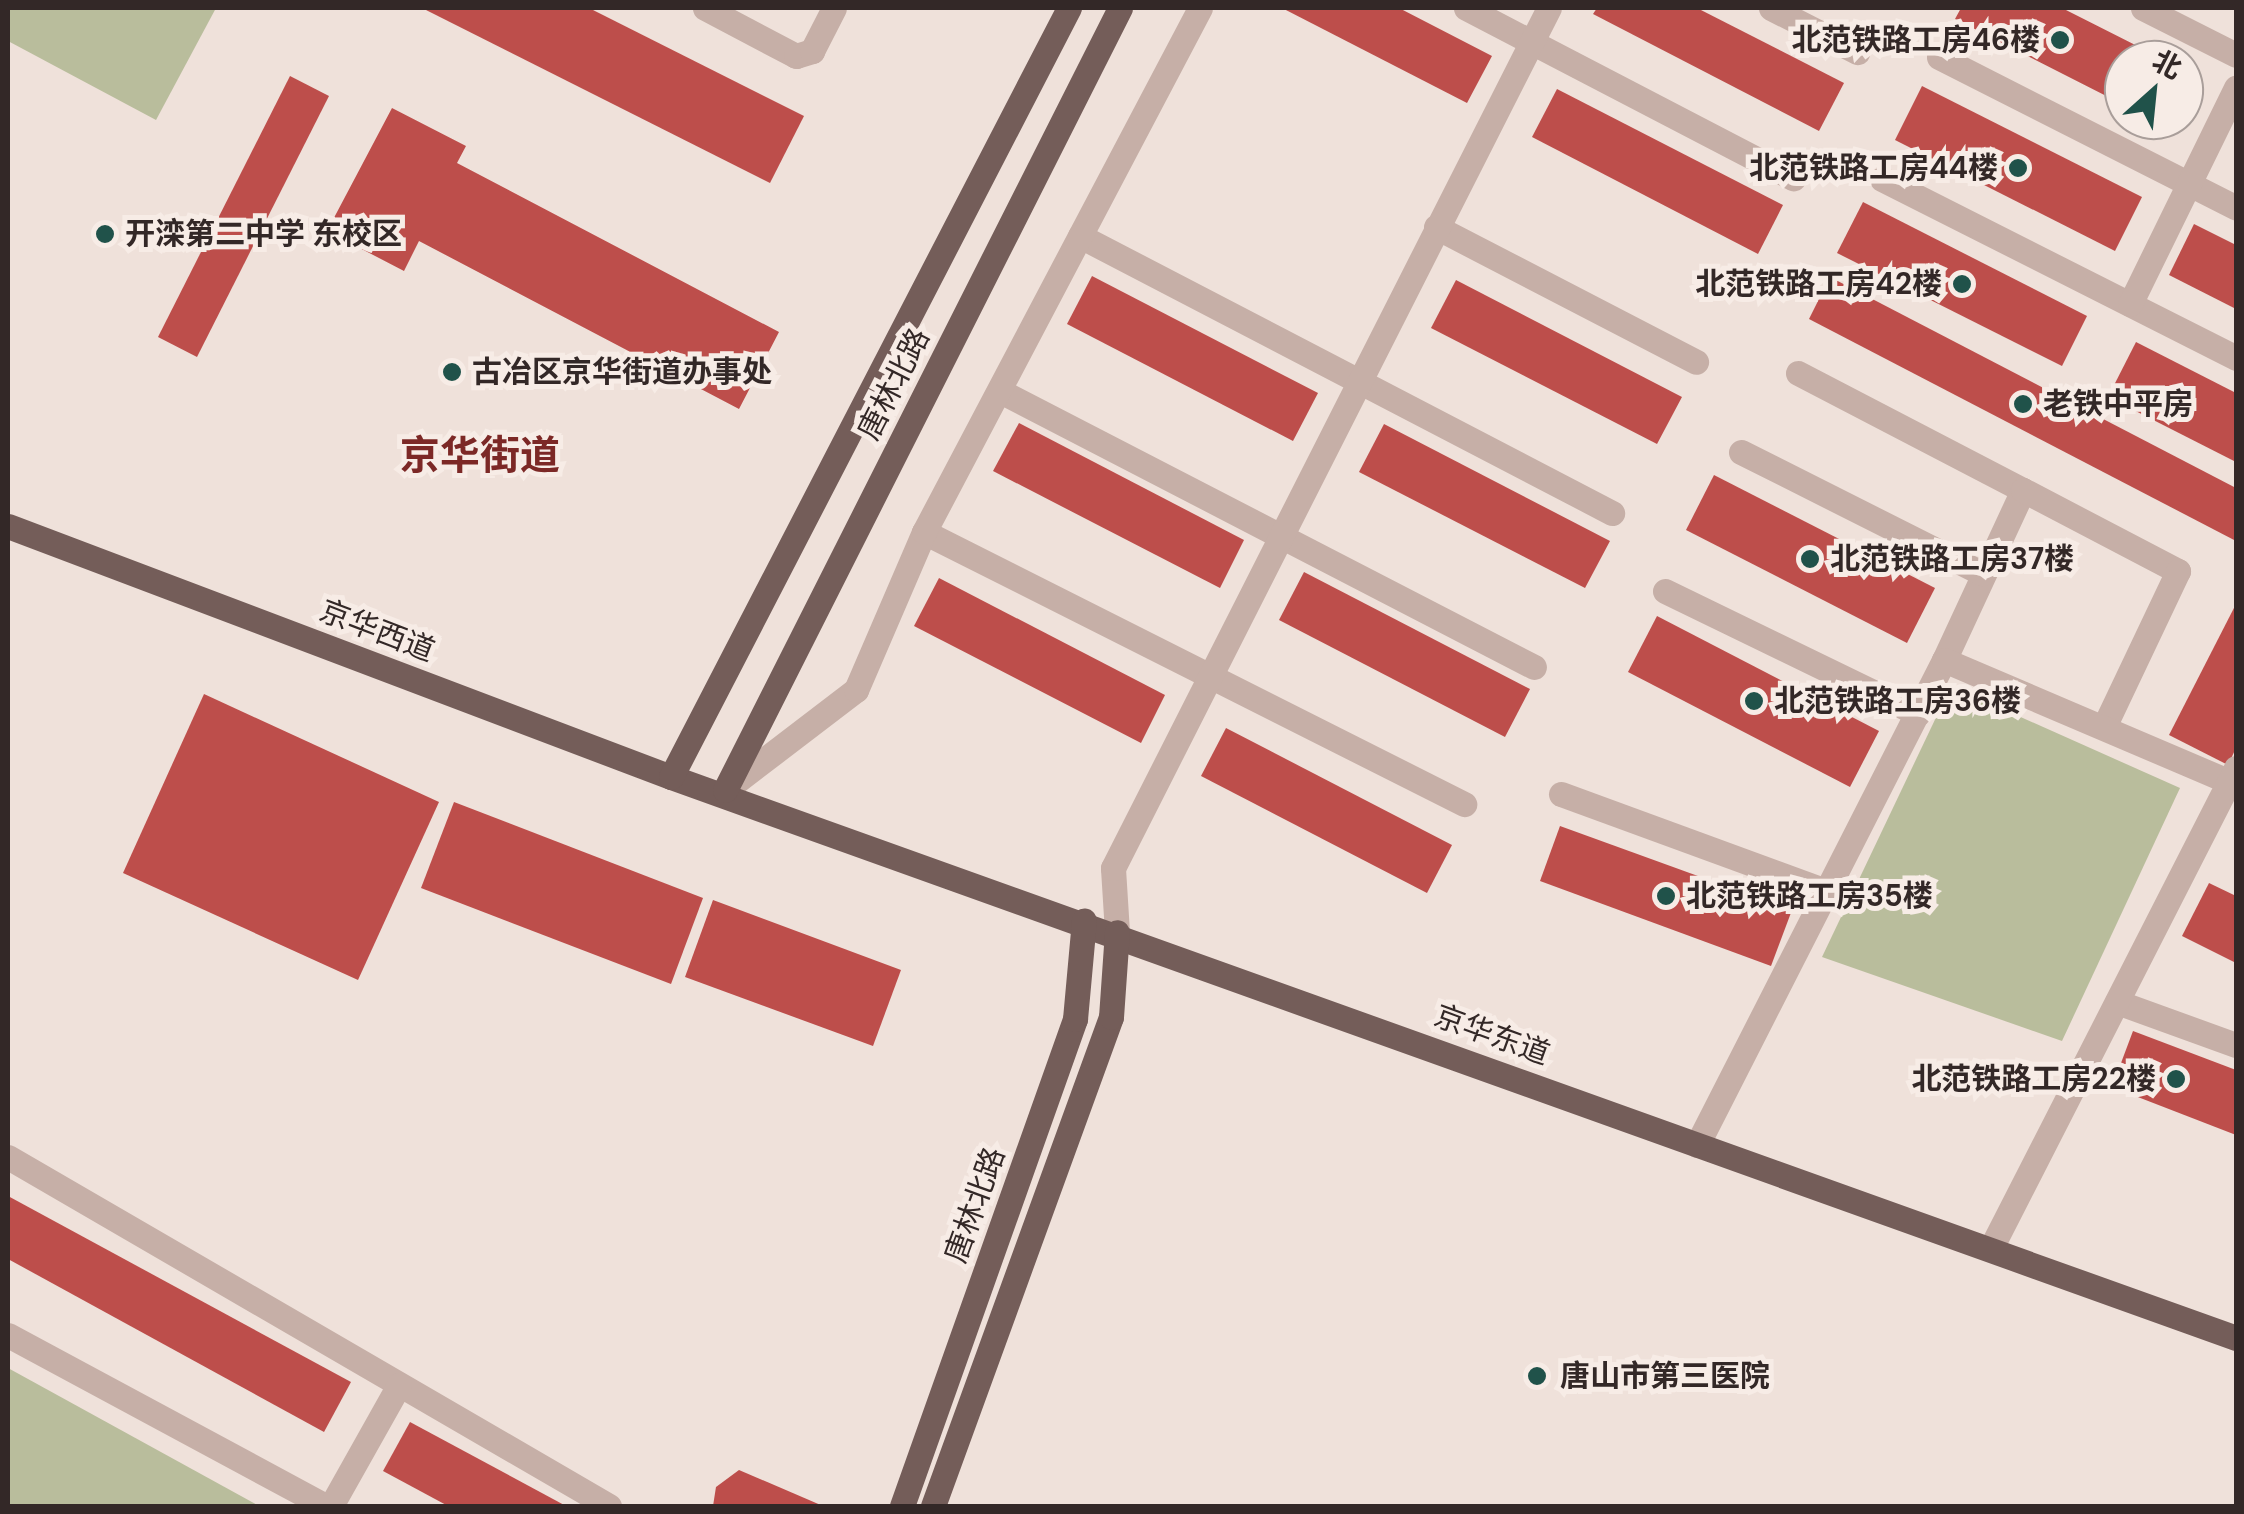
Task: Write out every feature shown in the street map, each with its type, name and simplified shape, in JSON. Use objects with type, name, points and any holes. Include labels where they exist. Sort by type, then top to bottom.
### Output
[{"type":"main road","name":"唐林北路","points":[[671,777],[1069,8]]},
{"type":"main road","name":"唐林北路","points":[[725,790],[1120,8]]},
{"type":"main road","name":"京华西道","points":[[8,526],[671,777],[725,790]]},
{"type":"main road","name":"京华东道","points":[[725,790],[2236,1338]]},
{"type":"main road","name":"唐林北路","points":[[902,1506],[1075,1019],[1084,920]]},
{"type":"main road","points":[[933,1506],[1111,1017],[1116,932]]},
{"type":"street","points":[[706,8],[796,56],[812,50],[834,8]]},
{"type":"street","points":[[725,790],[856,690],[924,532],[1200,8]]},
{"type":"street","points":[[1466,8],[1793,178]]},
{"type":"street","points":[[1116,932],[1113,868],[1205,674],[1549,8]]},
{"type":"street","points":[[1771,8],[1857,52]]},
{"type":"street","points":[[2144,8],[2236,55]]},
{"type":"street","points":[[1939,57],[2236,208]]},
{"type":"street","points":[[2130,304],[2236,88]]},
{"type":"street","points":[[1882,179],[2236,358]]},
{"type":"street","points":[[1436,227],[1696,362]]},
{"type":"street","points":[[1080,236],[1612,513]]},
{"type":"street","points":[[1798,372],[2178,570],[2104,727]]},
{"type":"street","points":[[1000,391],[1534,667]]},
{"type":"street","points":[[1741,452],[1982,574]]},
{"type":"street","points":[[1696,1145],[1918,714],[2023,490]]},
{"type":"street","points":[[924,532],[1464,804]]},
{"type":"street","points":[[1665,591],[1918,714]]},
{"type":"street","points":[[1944,660],[2104,727],[2233,775],[1991,1248]]},
{"type":"street","points":[[1562,794],[1826,891]]},
{"type":"street","points":[[2117,1002],[2236,1045]]},
{"type":"street","points":[[8,1157],[609,1506]]},
{"type":"street","points":[[8,1335],[328,1506],[399,1385]]},
{"type":"green space","points":[[8,8],[216,8],[156,120],[8,41]]},
{"type":"green space","points":[[1951,686],[2180,788],[2062,1041],[1822,957]]},
{"type":"green space","points":[[8,1368],[259,1506],[8,1506]]},
{"type":"building","points":[[422,8],[589,8],[804,116],[770,183]]},
{"type":"building","points":[[1282,8],[1399,8],[1492,56],[1467,103]]},
{"type":"building","points":[[1597,8],[1697,8],[1844,83],[1819,131],[1593,14]]},
{"type":"building","name":"北范铁路工房46楼","points":[[1961,8],[2062,8],[2125,40],[2104,40],[2104,95],[1955,19]]},
{"type":"building","points":[[290,76],[329,96],[197,357],[158,337]]},
{"type":"building","name":"北范铁路工房44楼","points":[[1922,86],[2142,197],[2115,251],[1895,140]]},
{"type":"building","points":[[1557,89],[1783,205],[1758,254],[1532,137]]},
{"type":"building","name":"古冶区京华街道办事处","points":[[392,108],[466,146],[457,163],[779,332],[739,409],[419,241],[404,271],[327,231]]},
{"type":"building","name":"北范铁路工房42楼","points":[[1863,202],[2087,316],[2062,366],[1837,253]]},
{"type":"building","points":[[2194,224],[2236,245],[2236,309],[2169,275]]},
{"type":"building","points":[[1092,276],[1318,393],[1293,441],[1067,324]]},
{"type":"building","name":"老铁中平房","points":[[1830,277],[2236,488],[2236,541],[1809,319]]},
{"type":"building","points":[[1456,280],[1682,397],[1657,444],[1431,328]]},
{"type":"building","points":[[2136,342],[2236,393],[2236,462],[2108,397]]},
{"type":"building","points":[[1019,423],[1244,540],[1220,588],[993,471]]},
{"type":"building","points":[[1384,424],[1610,541],[1585,588],[1359,472]]},
{"type":"building","name":"北范铁路工房37楼","points":[[1714,475],[1935,588],[1907,643],[1686,530]]},
{"type":"building","points":[[1304,572],[1530,689],[1505,737],[1279,620]]},
{"type":"building","points":[[939,578],[1165,695],[1141,743],[914,626]]},
{"type":"building","points":[[2236,604],[2236,748],[2228,765],[2169,735]]},
{"type":"building","name":"北范铁路工房36楼","points":[[1657,616],[1879,731],[1850,787],[1628,672]]},
{"type":"building","points":[[204,694],[439,802],[358,980],[123,873]]},
{"type":"building","points":[[1226,728],[1452,845],[1427,893],[1201,776]]},
{"type":"building","points":[[454,802],[703,898],[671,984],[421,888]]},
{"type":"building","name":"北范铁路工房35楼","points":[[1560,826],[1792,910],[1771,966],[1540,881]]},
{"type":"building","points":[[2209,883],[2236,896],[2236,963],[2182,936]]},
{"type":"building","points":[[713,900],[901,970],[873,1046],[685,977]]},
{"type":"building","name":"北范铁路工房22楼","points":[[2133,1031],[2236,1070],[2236,1135],[2112,1087]]},
{"type":"building","points":[[8,1196],[351,1382],[324,1432],[8,1259]]},
{"type":"building","points":[[410,1422],[566,1506],[448,1506],[383,1471]]},
{"type":"building","points":[[739,1470],[823,1506],[713,1506],[716,1487]]},
{"type":"place","name":"北范铁路工房46楼","points":[[2060,40]]},
{"type":"place","name":"北范铁路工房44楼","points":[[2018,168]]},
{"type":"place","name":"开滦第二中学 东校区","points":[[105,234]]},
{"type":"place","name":"北范铁路工房42楼","points":[[1962,284]]},
{"type":"place","name":"古冶区京华街道办事处","points":[[452,372]]},
{"type":"place","name":"老铁中平房","points":[[2023,404]]},
{"type":"place","name":"北范铁路工房37楼","points":[[1810,559]]},
{"type":"place","name":"北范铁路工房36楼","points":[[1754,701]]},
{"type":"place","name":"北范铁路工房35楼","points":[[1666,896]]},
{"type":"place","name":"北范铁路工房22楼","points":[[2176,1079]]},
{"type":"place","name":"唐山市第三医院","points":[[1537,1376]]},
{"type":"district","name":"京华街道","points":[[480,455]]}]
